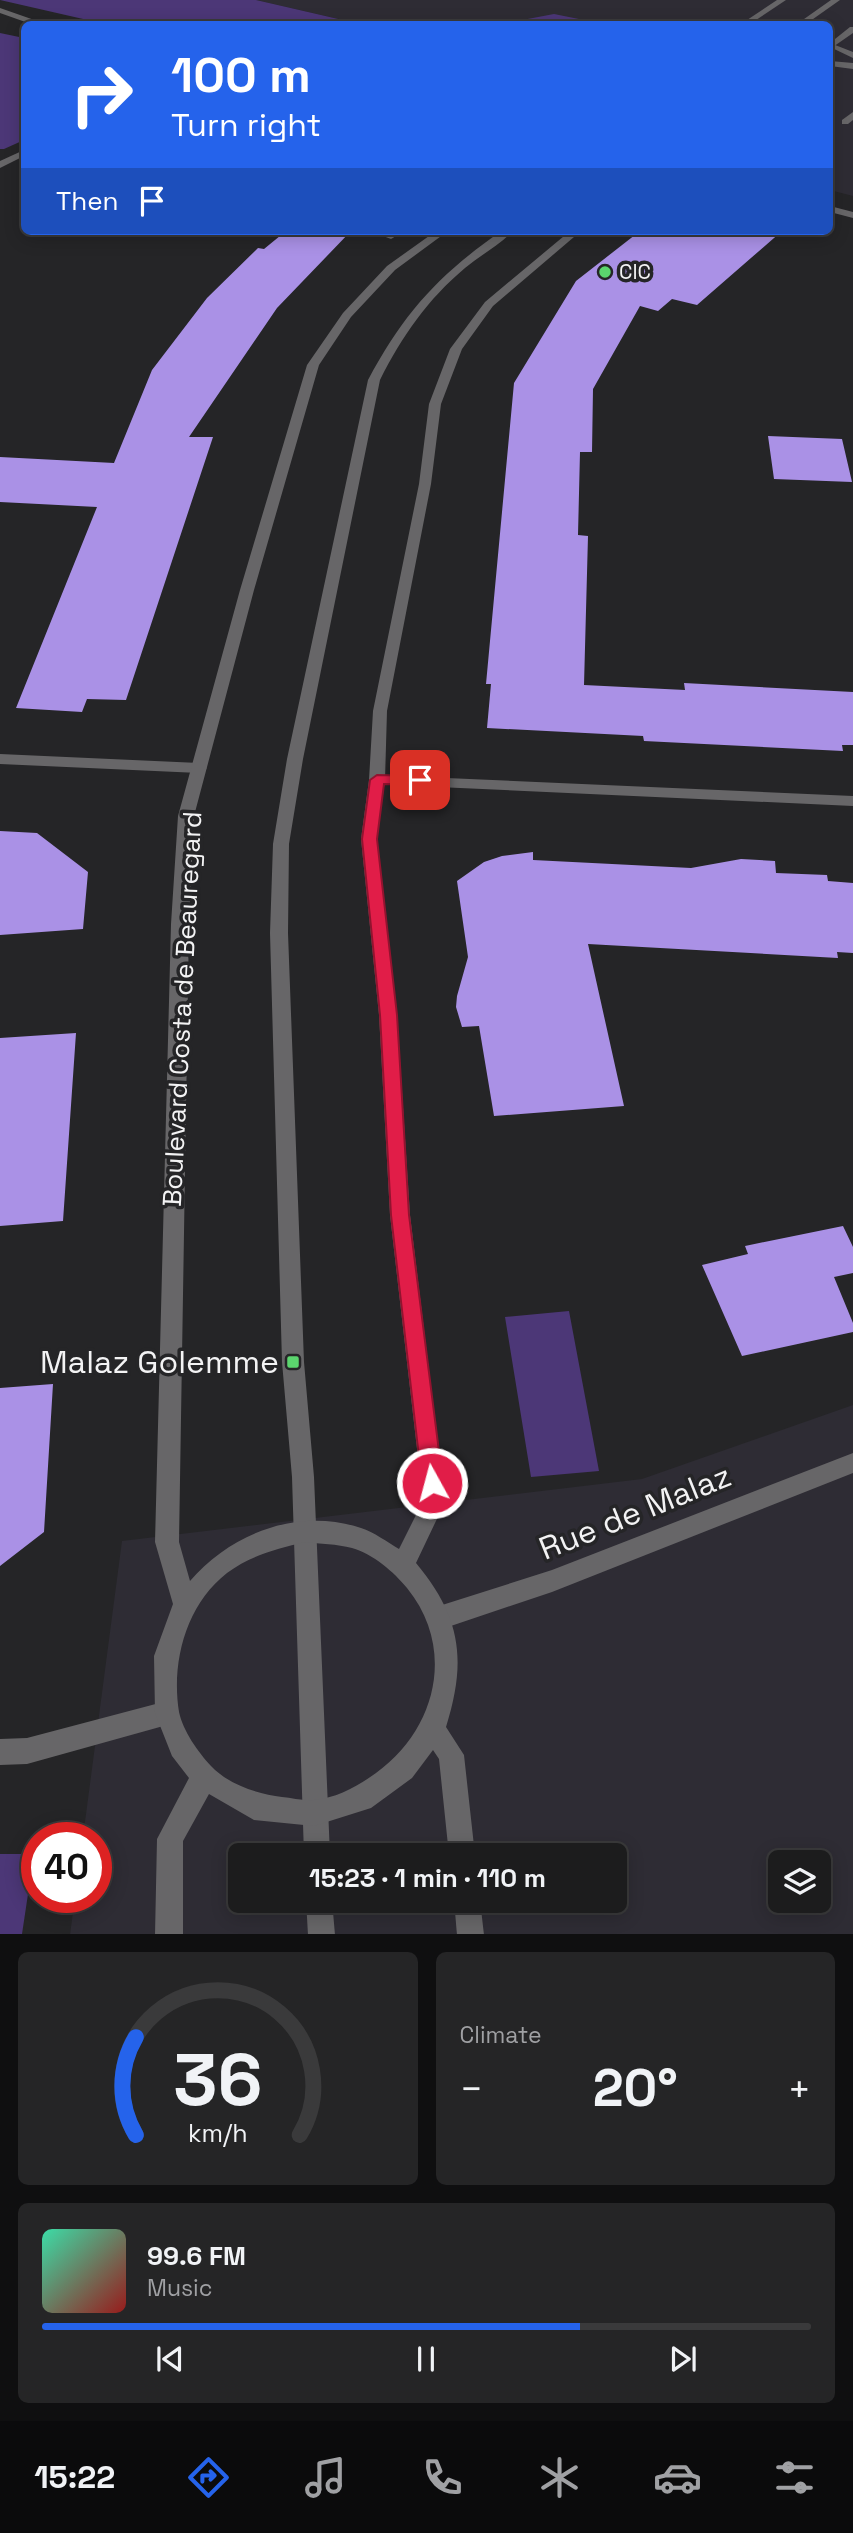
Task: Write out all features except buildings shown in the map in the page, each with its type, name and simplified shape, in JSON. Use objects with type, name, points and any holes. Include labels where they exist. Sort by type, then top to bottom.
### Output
[{"type":"street","points":[[750,21],[782,0]]},
{"type":"street","points":[[805,21],[836,0]]},
{"type":"street","points":[[0,10],[28,21]]},
{"type":"street","points":[[0,22],[21,23]]},
{"type":"street","points":[[833,44],[853,29]]},
{"type":"street","points":[[833,47],[853,55]]},
{"type":"street","points":[[833,64],[853,66]]},
{"type":"street","points":[[853,115],[845,121],[853,123]]},
{"type":"street","points":[[0,165],[21,154]]},
{"type":"street","points":[[833,210],[853,215]]},
{"type":"street","name":"Boulevard Costa de Beauregard","points":[[185,1604],[167,1542],[167,1492],[180,924],[186,816],[250,577],[313,365],[347,315],[391,268],[437,235]]},
{"type":"street","points":[[316,1843],[305,1531],[293,1348],[279,933],[281,844],[295,759],[374,380],[398,335],[431,291],[462,264],[502,235]]},
{"type":"street","points":[[403,1565],[435,1502],[400,1215],[388,1015],[369,839],[377,780],[380,711],[425,484],[435,404],[456,349],[489,304],[571,235]]},
{"type":"street","points":[[0,759],[199,768]]},
{"type":"street","points":[[377,780],[853,802]]},
{"type":"street","name":"Rue de Malaz","points":[[439,1618],[552,1581],[853,1463]]},
{"type":"street","points":[[305,1531],[358,1538],[403,1565],[430,1598],[439,1618],[446,1654],[445,1691],[433,1728],[403,1769],[362,1799],[314,1813],[254,1808],[204,1777],[181,1747],[167,1713],[166,1656],[185,1604],[218,1566],[259,1542],[305,1531]]},
{"type":"street","points":[[0,1752],[27,1751],[167,1713]]},
{"type":"street","points":[[433,1728],[452,1755],[461,1843]]},
{"type":"street","points":[[169,1934],[170,1839],[204,1777]]},
{"type":"street","points":[[320,1913],[322,1934]]},
{"type":"street","points":[[469,1913],[471,1934]]},
{"type":"shaded area","points":[[0,0],[256,0],[347,21],[92,21]]},
{"type":"shaded area","points":[[256,0],[853,0],[853,196],[833,191],[833,21],[347,21]]},
{"type":"shaded area","points":[[554,14],[589,21],[517,21]]},
{"type":"shaded area","points":[[0,33],[21,37],[21,141],[0,149]]},
{"type":"shaded area","points":[[569,1311],[599,1471],[531,1477],[505,1317]]},
{"type":"shaded area","points":[[853,1405],[853,1934],[70,1934],[73,1913],[112,1913],[112,1822],[85,1822],[122,1541],[642,1479]]},
{"type":"shaded area","points":[[0,1854],[21,1854],[21,1913],[25,1913],[22,1934],[0,1934]]},
{"type":"place","name":"CIC","points":[[605,272]]},
{"type":"place","name":"Malaz Golemme","points":[[293,1362]]},
{"type":"route","points":[[420,780],[377,780],[369,839],[388,1015],[400,1215],[432,1483]]}]
